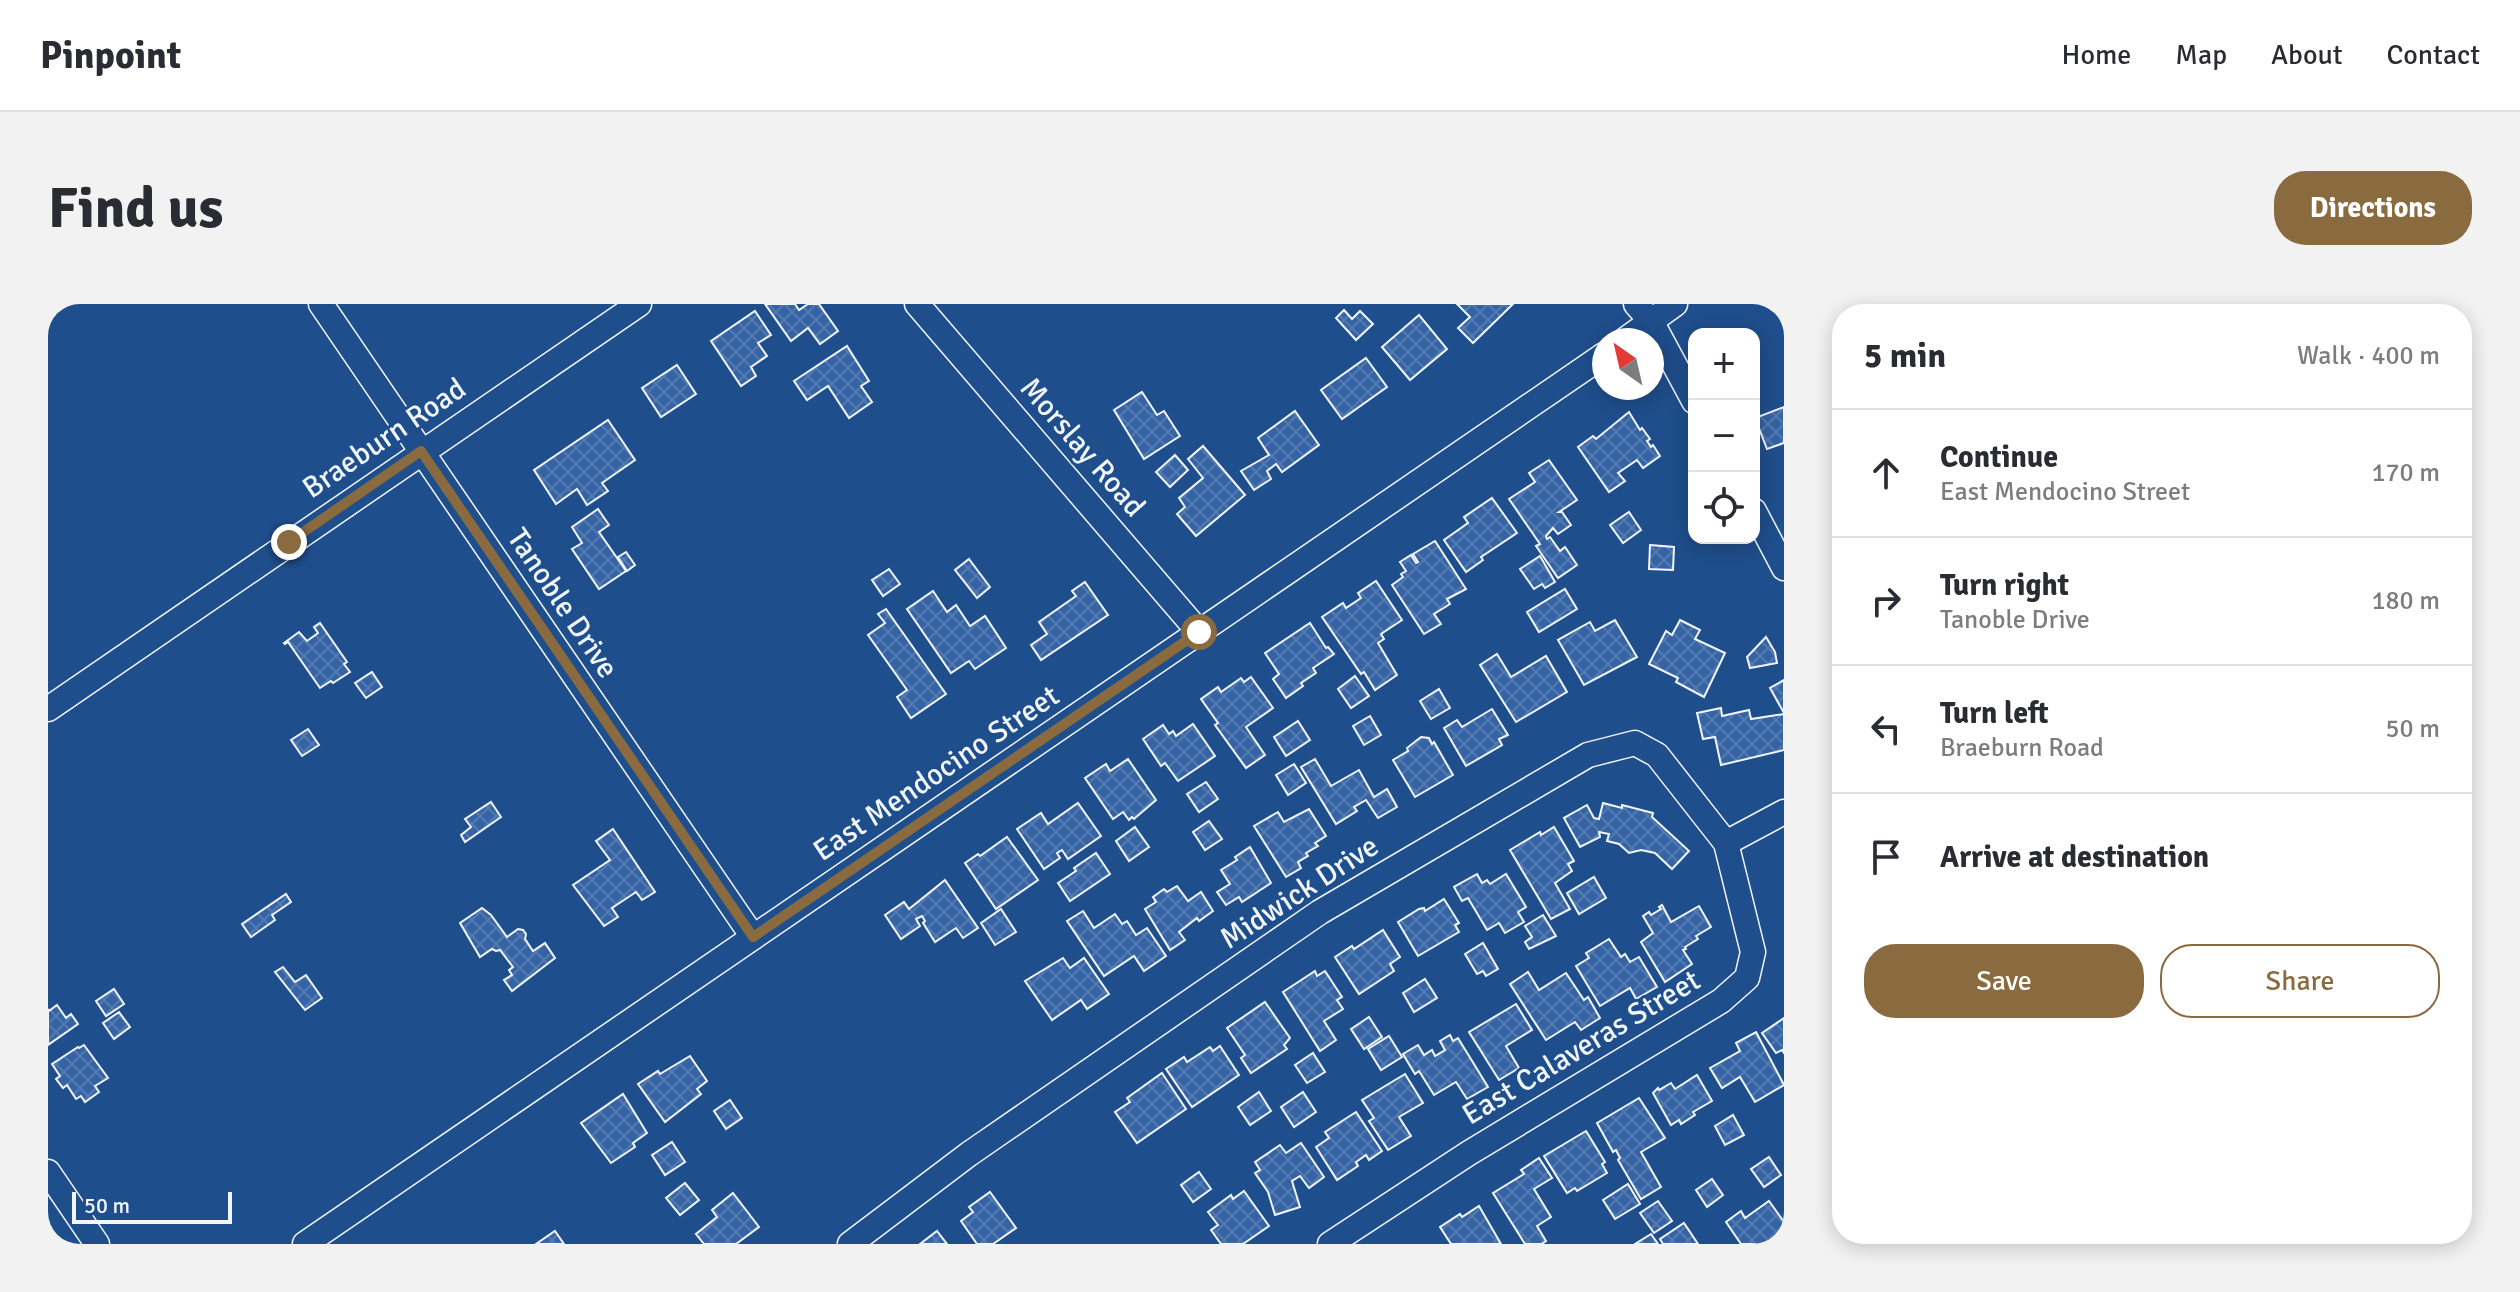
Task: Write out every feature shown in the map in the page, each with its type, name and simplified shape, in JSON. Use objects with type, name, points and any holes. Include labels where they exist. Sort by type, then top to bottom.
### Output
[{"type":"street","name":"Tanoble Drive","points":[[321,304],[753,937]]},
{"type":"street","name":"Braeburn Road","points":[[48,709],[639,304]]},
{"type":"street","name":"Morslay Road","points":[[917,304],[1199,632]]},
{"type":"street","points":[[1675,304],[1644,312],[1693,400]]},
{"type":"street","name":"East Mendocino Street","points":[[305,1244],[1592,363]]},
{"type":"street","points":[[1760,522],[1784,568]]},
{"type":"street","name":"Midwick Drive","points":[[850,1244],[969,1154],[1320,912],[1588,755],[1635,743],[1657,755],[1726,843]]},
{"type":"street","points":[[1726,843],[1784,812]]},
{"type":"street","name":"East Calaveras Street","points":[[1330,1244],[1469,1153],[1721,1001],[1747,978],[1753,952],[1726,843]]},
{"type":"street","points":[[48,1172],[97,1244]]},
{"type":"building","points":[[765,304],[795,304],[799,310],[808,304],[819,304],[838,331],[820,344],[808,328],[791,341]]},
{"type":"building","points":[[1457,304],[1513,304],[1473,343],[1458,328],[1470,317]]},
{"type":"building","points":[[1344,310],[1352,319],[1360,311],[1373,324],[1356,340],[1336,318]]},
{"type":"building","points":[[755,311],[771,335],[758,343],[767,356],[751,367],[756,376],[741,386],[711,341]]},
{"type":"building","points":[[1419,315],[1447,349],[1410,380],[1382,347]]},
{"type":"building","points":[[847,346],[869,381],[861,386],[872,402],[849,418],[828,386],[807,400],[794,381]]},
{"type":"building","points":[[1366,358],[1387,387],[1342,419],[1321,390]]},
{"type":"building","points":[[677,365],[696,394],[661,417],[642,388]]},
{"type":"building","points":[[1142,392],[1157,415],[1164,411],[1180,436],[1144,459],[1114,410]]},
{"type":"building","points":[[1784,407],[1784,443],[1767,449],[1760,431],[1760,416]]},
{"type":"building","points":[[1295,411],[1319,445],[1282,472],[1276,464],[1267,471],[1271,479],[1254,490],[1241,471],[1269,455],[1258,438]]},
{"type":"building","points":[[1629,412],[1660,456],[1643,468],[1637,460],[1618,473],[1625,481],[1609,492],[1578,447],[1593,436],[1596,439]]},
{"type":"building","points":[[608,420],[635,460],[602,483],[608,491],[587,505],[577,489],[556,504],[534,470]]},
{"type":"building","points":[[1203,446],[1245,495],[1196,536],[1177,514],[1185,507],[1179,498],[1203,478],[1188,459]]},
{"type":"building","points":[[1175,455],[1188,470],[1170,487],[1156,472]]},
{"type":"building","points":[[1549,460],[1577,500],[1559,512],[1571,525],[1558,534],[1553,528],[1546,536],[1560,551],[1565,547],[1577,565],[1558,578],[1536,546],[1540,544],[1509,499],[1535,482],[1529,473]]},
{"type":"building","points":[[1492,498],[1517,533],[1481,557],[1483,560],[1466,572],[1444,540],[1468,523],[1464,517]]},
{"type":"building","points":[[598,509],[609,525],[599,532],[626,571],[599,589],[572,549],[582,543],[572,527]]},
{"type":"building","points":[[1629,512],[1641,530],[1623,543],[1610,525]]},
{"type":"building","points":[[1435,541],[1466,589],[1447,599],[1450,604],[1434,614],[1441,624],[1424,634],[1392,585],[1406,571],[1400,562],[1411,555],[1418,562],[1413,554]]},
{"type":"building","points":[[1650,545],[1674,547],[1673,570],[1649,569]]},
{"type":"building","points":[[626,552],[635,565],[627,571],[618,557]]},
{"type":"building","points":[[1540,556],[1555,582],[1545,588],[1542,584],[1534,589],[1520,569]]},
{"type":"building","points":[[969,559],[990,587],[977,598],[955,570]]},
{"type":"building","points":[[889,569],[900,584],[883,596],[872,580]]},
{"type":"building","points":[[1376,581],[1402,620],[1381,634],[1384,639],[1378,643],[1397,675],[1375,690],[1322,617],[1343,603],[1346,608],[1361,598],[1358,593]]},
{"type":"building","points":[[1085,582],[1108,615],[1041,660],[1031,645],[1047,634],[1039,622],[1076,596],[1072,591]]},
{"type":"building","points":[[1565,589],[1577,609],[1539,632],[1527,612]]},
{"type":"building","points":[[933,591],[947,612],[956,605],[970,626],[985,616],[1006,648],[975,669],[969,661],[951,673],[907,609]]},
{"type":"building","points":[[886,609],[946,694],[911,718],[897,697],[907,690],[868,635],[885,623],[878,614]]},
{"type":"building","points":[[1615,620],[1637,657],[1584,685],[1558,640],[1590,622],[1595,631]]},
{"type":"building","points":[[1680,620],[1700,630],[1695,639],[1725,653],[1704,697],[1676,682],[1678,678],[1649,664],[1666,631],[1672,635]]},
{"type":"building","points":[[320,623],[347,662],[344,664],[350,672],[320,688],[288,642],[284,643],[299,632],[307,641],[318,633],[314,627]]},
{"type":"building","points":[[1310,623],[1326,648],[1334,654],[1313,668],[1316,673],[1286,698],[1273,679],[1279,674],[1265,653]]},
{"type":"building","points":[[1766,637],[1775,652],[1777,663],[1750,668],[1747,657]]},
{"type":"building","points":[[1497,654],[1511,677],[1546,656],[1567,692],[1516,722],[1480,665]]},
{"type":"building","points":[[372,672],[382,687],[366,698],[355,683]]},
{"type":"building","points":[[1355,676],[1369,696],[1351,708],[1338,689]]},
{"type":"building","points":[[1251,677],[1273,708],[1246,727],[1265,755],[1246,768],[1215,725],[1218,723],[1201,699],[1218,687],[1221,692],[1241,678],[1244,682]]},
{"type":"building","points":[[1784,680],[1784,713],[1770,688]]},
{"type":"building","points":[[1439,689],[1450,708],[1431,719],[1420,701]]},
{"type":"building","points":[[1721,708],[1722,716],[1749,710],[1751,719],[1784,714],[1784,750],[1721,765],[1715,737],[1703,739],[1697,713]]},
{"type":"building","points":[[1492,709],[1508,735],[1499,739],[1502,745],[1466,766],[1444,728],[1457,720],[1462,727]]},
{"type":"building","points":[[1370,716],[1381,735],[1364,745],[1353,726]]},
{"type":"building","points":[[1298,721],[1310,740],[1286,756],[1274,737]]},
{"type":"building","points":[[1193,724],[1215,756],[1178,781],[1165,763],[1161,766],[1143,739],[1163,725],[1169,734],[1173,731],[1176,736]]},
{"type":"building","points":[[308,729],[319,745],[302,756],[291,740]]},
{"type":"building","points":[[1421,737],[1429,738],[1432,744],[1434,742],[1453,775],[1415,797],[1393,760],[1408,751],[1407,748]]},
{"type":"building","points":[[1128,759],[1156,800],[1134,819],[1129,820],[1123,812],[1113,819],[1085,778],[1106,764],[1110,771]]},
{"type":"building","points":[[1315,759],[1331,786],[1359,770],[1374,797],[1387,789],[1397,807],[1378,818],[1366,800],[1354,807],[1357,811],[1336,824],[1301,767]]},
{"type":"building","points":[[1294,764],[1306,783],[1288,795],[1276,775]]},
{"type":"building","points":[[1206,782],[1218,799],[1199,812],[1187,794]]},
{"type":"building","points":[[491,802],[501,817],[465,842],[461,835],[471,827],[465,819]]},
{"type":"building","points":[[1078,803],[1101,836],[1068,859],[1062,850],[1057,853],[1060,858],[1044,869],[1017,829],[1041,813],[1048,824]]},
{"type":"building","points":[[1603,803],[1653,813],[1652,817],[1689,851],[1672,869],[1655,853],[1641,850],[1629,853],[1619,844],[1607,841],[1609,834],[1599,832],[1600,837],[1580,847],[1564,818],[1587,805],[1594,818],[1599,819]]},
{"type":"building","points":[[1309,809],[1326,836],[1315,843],[1318,846],[1306,853],[1308,856],[1298,862],[1301,868],[1286,877],[1254,826],[1278,812],[1284,822]]},
{"type":"building","points":[[1209,821],[1222,839],[1205,850],[1193,832]]},
{"type":"building","points":[[1135,827],[1149,847],[1129,861],[1116,841]]},
{"type":"building","points":[[1554,827],[1574,861],[1568,864],[1572,871],[1555,883],[1570,909],[1551,919],[1510,850]]},
{"type":"building","points":[[613,829],[655,892],[642,900],[636,892],[612,908],[618,917],[604,926],[573,885],[610,860],[596,841]]},
{"type":"building","points":[[1007,837],[1038,880],[996,909],[965,863]]},
{"type":"building","points":[[1250,847],[1271,883],[1242,902],[1239,897],[1226,905],[1217,892],[1230,884],[1221,870]]},
{"type":"building","points":[[1096,853],[1110,874],[1070,901],[1058,883]]},
{"type":"building","points":[[1477,874],[1482,883],[1487,880],[1490,884],[1506,874],[1526,907],[1518,912],[1524,922],[1505,933],[1499,923],[1487,930],[1468,898],[1462,901],[1454,887]]},
{"type":"building","points":[[1594,877],[1606,898],[1579,914],[1567,893]]},
{"type":"building","points":[[945,880],[978,928],[963,938],[956,928],[935,942],[922,916],[916,919],[920,926],[901,939],[885,915],[904,902],[909,909]]},
{"type":"building","points":[[1177,886],[1188,901],[1201,892],[1213,911],[1199,921],[1197,918],[1179,932],[1185,940],[1170,950],[1145,909],[1156,902],[1153,897],[1164,889],[1167,892]]},
{"type":"building","points":[[286,894],[291,902],[272,915],[275,920],[251,937],[242,924]]},
{"type":"building","points":[[1444,899],[1459,923],[1455,925],[1459,932],[1418,956],[1398,922]]},
{"type":"building","points":[[1662,905],[1671,922],[1699,906],[1711,927],[1696,936],[1698,939],[1683,950],[1692,964],[1665,982],[1641,942],[1653,933],[1643,916],[1649,912],[1651,915]]},
{"type":"building","points":[[482,908],[507,937],[518,929],[523,930],[533,951],[545,943],[555,958],[512,991],[504,980],[512,975],[509,970],[513,967],[500,950],[492,949],[480,957],[460,923]]},
{"type":"building","points":[[1001,909],[1016,932],[995,945],[981,923]]},
{"type":"building","points":[[1083,911],[1094,928],[1115,914],[1122,924],[1127,921],[1136,935],[1147,928],[1166,956],[1144,971],[1134,956],[1104,976],[1067,921]]},
{"type":"building","points":[[1543,915],[1556,936],[1529,949],[1525,942],[1532,937],[1525,926]]},
{"type":"building","points":[[1383,930],[1400,957],[1390,964],[1394,971],[1359,994],[1335,957]]},
{"type":"building","points":[[1609,939],[1621,957],[1625,954],[1630,962],[1639,957],[1657,987],[1636,999],[1630,988],[1600,1006],[1576,966],[1589,958],[1586,953]]},
{"type":"building","points":[[1483,943],[1498,969],[1486,976],[1483,971],[1477,974],[1465,954]]},
{"type":"building","points":[[1063,958],[1070,968],[1084,958],[1109,994],[1087,1009],[1081,1000],[1052,1020],[1025,981]]},
{"type":"building","points":[[283,967],[295,982],[306,975],[322,998],[305,1010],[275,972]]},
{"type":"building","points":[[1315,971],[1317,976],[1325,971],[1342,997],[1337,1000],[1343,1009],[1324,1021],[1336,1040],[1320,1051],[1283,992]]},
{"type":"building","points":[[1528,972],[1539,990],[1566,973],[1584,1000],[1588,997],[1600,1018],[1581,1030],[1575,1022],[1546,1040],[1510,984]]},
{"type":"building","points":[[1425,979],[1437,998],[1414,1012],[1403,993]]},
{"type":"building","points":[[114,989],[124,1004],[106,1016],[96,1001]]},
{"type":"building","points":[[1265,1002],[1290,1038],[1284,1045],[1287,1049],[1251,1073],[1241,1058],[1245,1055],[1227,1028]]},
{"type":"building","points":[[1516,1004],[1532,1030],[1506,1046],[1519,1068],[1499,1080],[1469,1032]]},
{"type":"building","points":[[57,1005],[66,1018],[71,1014],[78,1024],[48,1045],[48,1009]]},
{"type":"building","points":[[119,1012],[130,1027],[114,1039],[103,1023]]},
{"type":"building","points":[[1369,1017],[1382,1037],[1364,1049],[1351,1029]]},
{"type":"building","points":[[1784,1018],[1784,1053],[1782,1050],[1776,1053],[1762,1033]]},
{"type":"building","points":[[1756,1032],[1784,1085],[1755,1102],[1740,1077],[1722,1088],[1710,1068],[1740,1051],[1736,1043]]},
{"type":"building","points":[[1450,1035],[1453,1041],[1458,1038],[1488,1087],[1467,1099],[1456,1082],[1434,1095],[1419,1071],[1415,1074],[1403,1054],[1418,1045],[1424,1055],[1432,1050],[1435,1056],[1445,1050],[1440,1041]]},
{"type":"building","points":[[1389,1036],[1402,1057],[1381,1070],[1368,1049]]},
{"type":"building","points":[[84,1045],[108,1078],[95,1086],[99,1092],[85,1102],[81,1096],[76,1099],[67,1085],[63,1088],[56,1079],[60,1076],[52,1064]]},
{"type":"building","points":[[1220,1046],[1239,1075],[1192,1107],[1166,1069],[1184,1057],[1187,1062],[1210,1047],[1213,1051]]},
{"type":"building","points":[[1313,1053],[1325,1072],[1307,1083],[1295,1065]]},
{"type":"building","points":[[690,1056],[707,1081],[697,1089],[701,1094],[665,1122],[638,1084]]},
{"type":"building","points":[[1162,1073],[1186,1109],[1137,1143],[1115,1112],[1130,1102],[1127,1098]]},
{"type":"building","points":[[1405,1074],[1423,1103],[1399,1117],[1411,1136],[1388,1150],[1369,1121],[1374,1118],[1362,1100]]},
{"type":"building","points":[[1697,1075],[1712,1101],[1693,1112],[1695,1115],[1681,1124],[1679,1120],[1671,1125],[1653,1093],[1671,1083],[1675,1089]]},
{"type":"building","points":[[1259,1092],[1271,1111],[1250,1125],[1238,1107]]},
{"type":"building","points":[[1303,1092],[1316,1112],[1294,1127],[1281,1107]]},
{"type":"building","points":[[623,1094],[647,1133],[633,1143],[635,1147],[611,1163],[581,1123]]},
{"type":"building","points":[[1639,1098],[1665,1138],[1641,1152],[1661,1187],[1641,1199],[1618,1160],[1616,1150],[1613,1152],[1597,1123]]},
{"type":"building","points":[[730,1100],[742,1118],[726,1129],[714,1111]]},
{"type":"building","points":[[1356,1112],[1382,1151],[1369,1160],[1366,1155],[1356,1162],[1358,1166],[1337,1180],[1316,1147],[1329,1138],[1325,1132]]},
{"type":"building","points":[[1733,1115],[1744,1135],[1725,1145],[1715,1126]]},
{"type":"building","points":[[1586,1131],[1605,1162],[1602,1164],[1607,1173],[1577,1191],[1575,1188],[1567,1193],[1544,1156]]},
{"type":"building","points":[[672,1142],[685,1162],[665,1175],[652,1155]]},
{"type":"building","points":[[1301,1143],[1324,1177],[1309,1188],[1300,1176],[1292,1181],[1300,1207],[1275,1215],[1268,1192],[1255,1173],[1260,1170],[1255,1162],[1280,1145],[1286,1153]]},
{"type":"building","points":[[1769,1157],[1781,1175],[1764,1187],[1751,1169]]},
{"type":"building","points":[[1539,1158],[1552,1178],[1534,1189],[1551,1217],[1537,1226],[1546,1241],[1542,1244],[1525,1244],[1493,1193],[1524,1174],[1521,1170]]},
{"type":"building","points":[[1199,1172],[1211,1189],[1193,1202],[1181,1185]]},
{"type":"building","points":[[1712,1179],[1723,1195],[1707,1207],[1696,1190]]},
{"type":"building","points":[[685,1183],[699,1200],[680,1215],[666,1198]]},
{"type":"building","points":[[1628,1184],[1640,1204],[1615,1219],[1603,1200]]},
{"type":"building","points":[[1244,1191],[1269,1226],[1243,1244],[1221,1244],[1211,1230],[1218,1225],[1208,1212],[1231,1195],[1233,1199]]},
{"type":"building","points":[[990,1192],[1016,1228],[993,1244],[977,1244],[961,1221],[973,1212],[969,1207]]},
{"type":"building","points":[[733,1193],[759,1227],[736,1244],[704,1244],[696,1234],[717,1217],[712,1210]]},
{"type":"building","points":[[1658,1201],[1672,1221],[1654,1233],[1640,1213]]},
{"type":"building","points":[[1769,1201],[1784,1222],[1784,1233],[1769,1244],[1741,1244],[1726,1222],[1741,1211],[1745,1218]]},
{"type":"building","points":[[1479,1206],[1501,1244],[1451,1244],[1440,1227]]},
{"type":"building","points":[[1684,1223],[1698,1244],[1663,1244],[1660,1239]]},
{"type":"building","points":[[555,1231],[564,1244],[536,1244]]},
{"type":"building","points":[[937,1231],[947,1244],[920,1244]]},
{"type":"building","points":[[1651,1234],[1658,1244],[1635,1244]]},
{"type":"route","points":[[289,542],[421,451],[753,937],[1199,632]]}]
